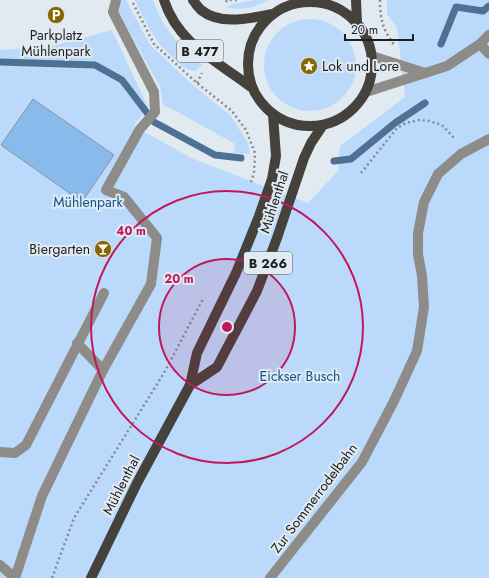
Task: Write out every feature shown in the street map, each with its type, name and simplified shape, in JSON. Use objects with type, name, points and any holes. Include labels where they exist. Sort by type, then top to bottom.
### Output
[{"type":"main road","name":"B 477","points":[[164,0],[179,30],[193,46],[251,87]]},
{"type":"main road","points":[[193,0],[202,10],[218,18],[240,20],[273,14]]},
{"type":"main road","points":[[356,0],[356,22]]},
{"type":"main road","points":[[302,1],[316,2],[331,5],[345,12],[356,22],[367,38],[372,56],[372,74],[366,92],[355,107],[341,119],[323,125],[306,127],[288,123],[273,115],[260,102],[251,87],[247,71],[248,55],[252,39],[261,25],[273,14],[286,6],[302,1]]},
{"type":"main road","name":"Mühlenthal","points":[[91,578],[137,483],[190,385],[198,353],[236,274],[268,190],[276,156],[273,115]]},
{"type":"main road","name":"Mühlenthal","points":[[190,385],[217,367],[254,298],[268,264],[304,158],[311,143],[323,125]]},
{"type":"lane","points":[[0,565],[15,578],[42,496],[103,370],[151,284],[157,238],[124,197],[106,190],[140,129],[155,112],[154,92],[113,12],[116,0]]},
{"type":"lane","points":[[366,92],[447,66],[480,44],[489,35]]},
{"type":"lane","points":[[480,44],[489,54]]},
{"type":"lane","points":[[372,56],[425,73]]},
{"type":"lane","name":"Zur Sommerrodelbahn","points":[[270,578],[362,462],[394,401],[418,351],[424,307],[422,276],[418,254],[418,233],[424,202],[438,174],[461,154],[489,139]]},
{"type":"lane","points":[[0,452],[15,453],[26,445],[104,293]]},
{"type":"lane","points":[[77,343],[103,370]]},
{"type":"path","points":[[131,0],[154,44],[197,83],[232,111],[246,130],[255,153],[254,173],[250,186]]},
{"type":"path","points":[[218,18],[227,0],[239,0]]},
{"type":"path","points":[[380,0],[380,14],[385,33],[395,46]]},
{"type":"path","points":[[197,83],[209,58]]},
{"type":"path","points":[[361,173],[398,128],[406,122],[419,120],[442,125]]},
{"type":"path","points":[[52,578],[74,518],[164,373],[206,293]]},
{"type":"green space","points":[[119,0],[126,0],[150,45],[193,85],[231,116],[248,143],[250,154],[234,153],[235,144],[163,105],[160,87],[117,10]]},
{"type":"green space","points":[[135,0],[153,0],[172,36],[202,64],[198,69],[193,71],[184,67],[157,41],[148,27]]},
{"type":"green space","points":[[255,0],[268,0],[249,8],[228,8],[229,5]]},
{"type":"green space","name":"Eickser Busch","points":[[387,0],[489,0],[489,578],[0,578],[0,50],[53,46],[112,30],[148,107],[134,126],[191,158],[308,203],[338,171],[340,146],[405,97],[397,28],[387,14]]},
{"type":"green space","points":[[310,19],[319,20],[336,27],[348,39],[355,56],[355,74],[348,91],[336,103],[319,110],[310,111],[301,110],[284,103],[272,91],[265,74],[264,65],[265,56],[272,39],[284,27],[301,20]]},
{"type":"building","points":[[33,99],[114,155],[82,202],[1,145]]},
{"type":"waterway","points":[[441,44],[456,7],[483,11],[489,6]]},
{"type":"waterway","points":[[0,62],[95,65],[122,80],[154,122],[215,155],[241,158]]},
{"type":"waterway","points":[[334,161],[351,159],[395,123],[425,103]]},
{"type":"place","name":"Parkplatz Mühlenpark","points":[[56,15]]},
{"type":"place","name":"Lok und Lore","points":[[309,66]]},
{"type":"place","name":"Biergarten","points":[[103,249]]},
{"type":"park label","name":"Mühlenpark","points":[[88,202]]}]
